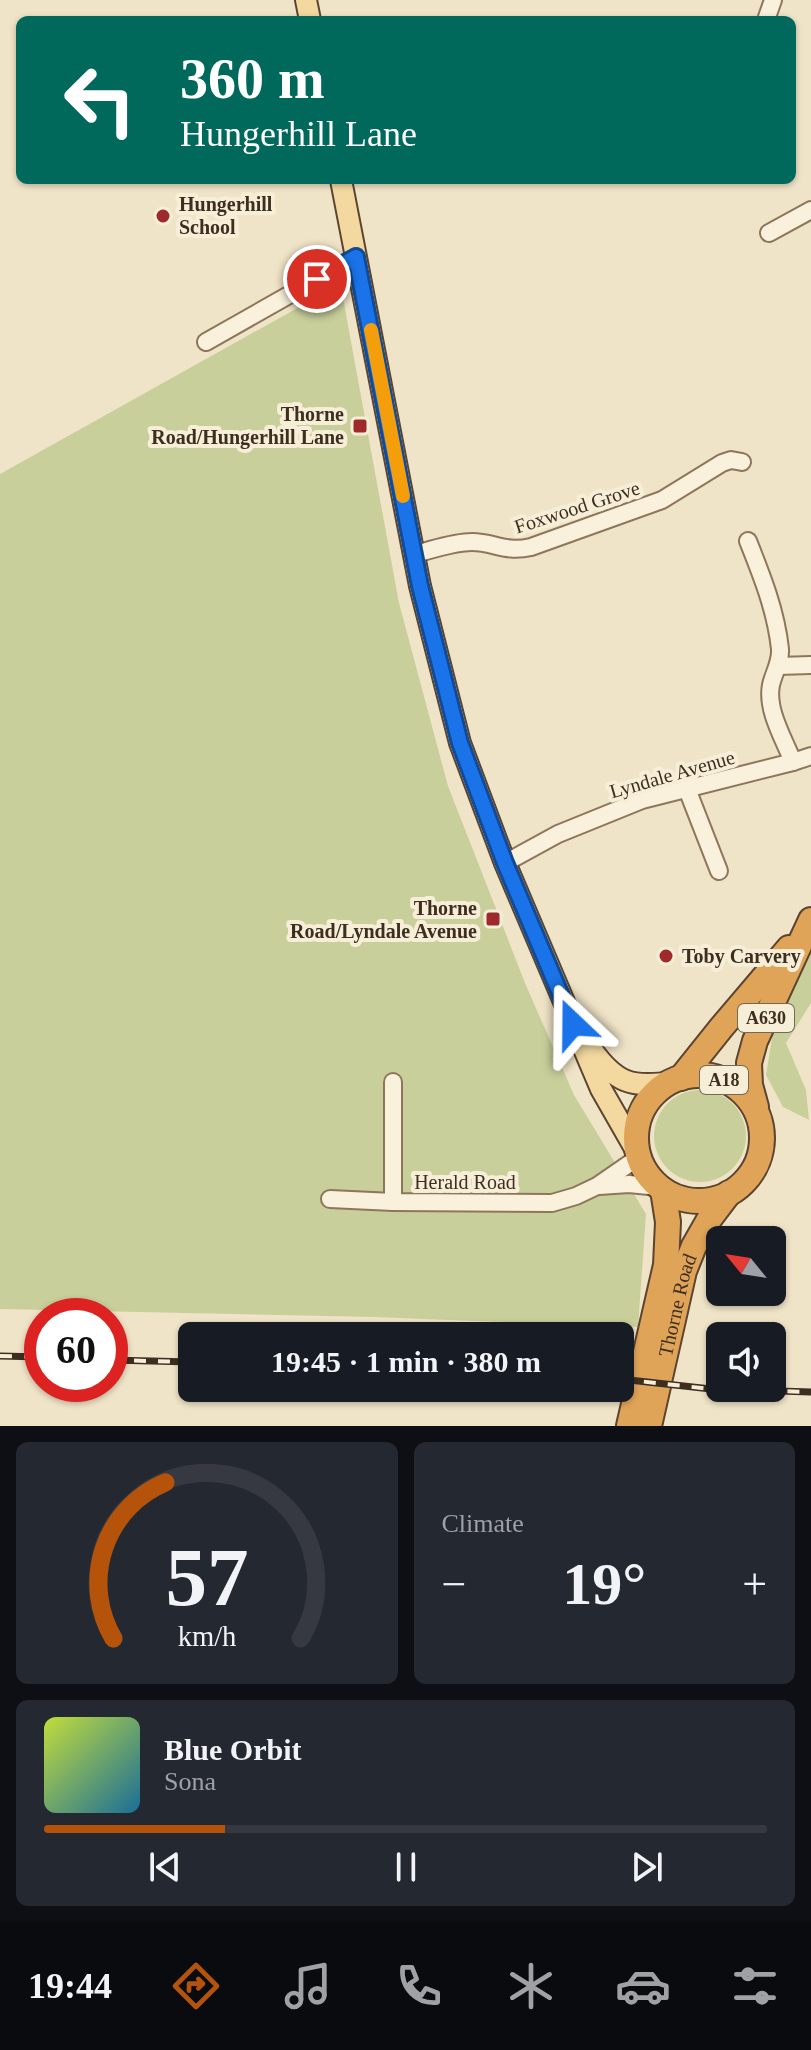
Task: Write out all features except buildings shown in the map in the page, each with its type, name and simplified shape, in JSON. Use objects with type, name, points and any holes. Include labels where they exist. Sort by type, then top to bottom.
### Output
[{"type":"highway","name":"A630","points":[[676,1080],[808,924]]},
{"type":"highway","name":"A630","points":[[757,1113],[750,1085],[749,1063],[755,1041],[808,924]]},
{"type":"highway","name":"A18","points":[[661,1189],[646,1172],[638,1154],[636,1137],[639,1121],[647,1102],[658,1090],[693,1075],[724,1080],[739,1089],[757,1113],[761,1126],[760,1153],[751,1173],[729,1193]]},
{"type":"highway","points":[[661,1189],[674,1196],[696,1201],[718,1199],[729,1193]]},
{"type":"highway","name":"Thorne Road","points":[[629,1426],[666,1265],[668,1222],[661,1189]]},
{"type":"highway","name":"Thorne Road","points":[[649,1426],[684,1271],[710,1218],[729,1193]]},
{"type":"main road","name":"A18","points":[[342,184],[414,554],[460,743],[505,863],[601,1089],[638,1154]]},
{"type":"main road","name":"A18","points":[[573,1024],[607,1070],[618,1077],[651,1085],[676,1080]]},
{"type":"street","points":[[769,233],[811,210]]},
{"type":"street","points":[[206,342],[356,257]]},
{"type":"street","name":"Foxwood Grove","points":[[414,554],[468,542],[518,550],[531,547],[662,500],[722,463],[731,460],[742,462]]},
{"type":"street","points":[[748,541],[773,609],[781,653],[771,685],[772,709],[793,762]]},
{"type":"street","points":[[778,666],[811,665]]},
{"type":"street","name":"Lyndale Avenue","points":[[505,863],[558,834],[642,800],[811,756]]},
{"type":"street","points":[[687,789],[719,871]]},
{"type":"street","points":[[393,1082],[393,1202]]},
{"type":"street","name":"Herald Road","points":[[330,1199],[552,1203],[597,1186],[638,1154]]},
{"type":"street","name":"Herald Road","points":[[597,1186],[629,1184],[661,1189]]},
{"type":"green space","points":[[326,292],[343,298],[399,603],[448,786],[525,983],[574,1095],[646,1214],[638,1327],[634,1327],[634,1322],[505,1322],[128,1312],[128,1298],[24,1298],[24,1310],[0,1309],[0,474]]},
{"type":"green space","points":[[811,945],[811,1003],[786,1043],[806,1090],[809,1120],[783,1107],[766,1075],[774,1026]]},
{"type":"green space","points":[[700,1090],[718,1094],[733,1103],[742,1118],[746,1136],[742,1154],[733,1169],[718,1178],[700,1182],[682,1178],[667,1169],[658,1154],[654,1136],[658,1118],[667,1103],[682,1094]]},
{"type":"railway","points":[[0,1356],[24,1357]]},
{"type":"railway","points":[[128,1360],[178,1362]]},
{"type":"railway","points":[[634,1381],[711,1389],[811,1392]]},
{"type":"slow traffic","points":[[371,330],[403,496]]},
{"type":"place","name":"Hungerhill School","points":[[163,216]]},
{"type":"place","name":"Thorne Road/Hungerhill Lane","points":[[360,426]]},
{"type":"place","name":"Thorne Road/Lyndale Avenue","points":[[493,919]]},
{"type":"place","name":"Toby Carvery","points":[[666,956]]},
{"type":"route","points":[[317,279],[356,257],[420,586],[460,743],[505,863],[573,1024]]}]
